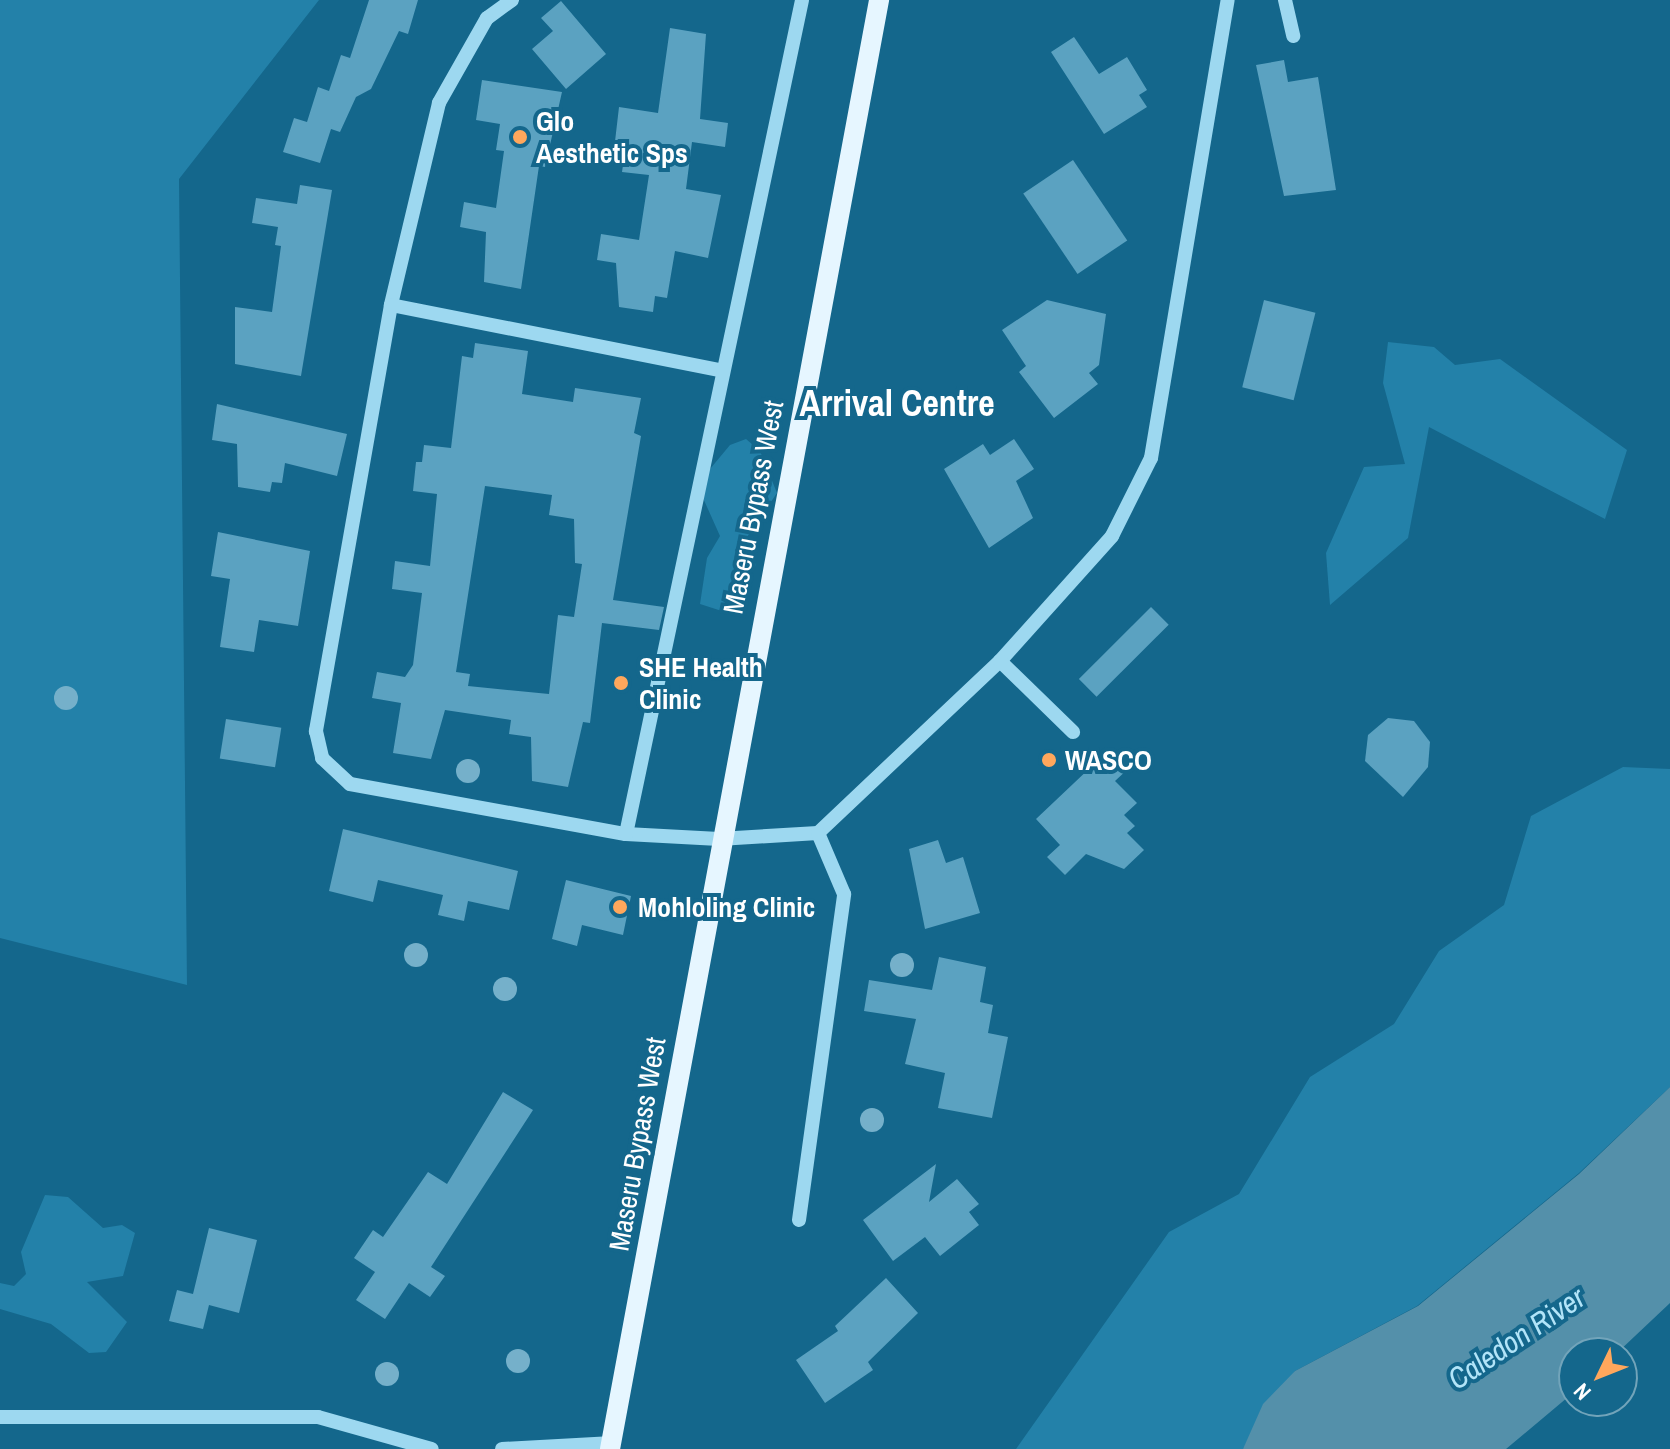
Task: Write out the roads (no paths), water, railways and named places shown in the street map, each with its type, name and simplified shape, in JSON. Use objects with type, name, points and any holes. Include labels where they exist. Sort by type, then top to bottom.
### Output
[{"type":"main road","name":"Maseru Bypass West","points":[[611,1446],[719,839],[879,0]]},
{"type":"street","points":[[512,0],[487,18],[439,103],[391,305],[316,731],[322,758],[350,784],[626,834],[719,839],[818,833],[1000,661],[1112,536],[1151,458],[1228,0]]},
{"type":"street","points":[[626,834],[720,370],[802,0]]},
{"type":"street","points":[[1285,0],[1293,36]]},
{"type":"street","points":[[391,305],[720,370]]},
{"type":"street","points":[[1000,661],[1073,732]]},
{"type":"street","points":[[799,1220],[844,894],[818,833]]},
{"type":"street","points":[[0,1417],[318,1417],[432,1449]]},
{"type":"street","points":[[502,1449],[611,1446]]},
{"type":"water","name":"Caledon River","points":[[1670,1087],[1670,1303],[1634,1337],[1558,1337],[1558,1405],[1506,1449],[1243,1449],[1263,1404],[1295,1371],[1418,1306],[1579,1174]]},
{"type":"place","name":"Glo Aesthetic Sps","points":[[520,137]]},
{"type":"place","name":"SHE Health Clinic","points":[[621,683]]},
{"type":"place","name":"WASCO","points":[[1049,760]]},
{"type":"place","name":"Mohloling Clinic","points":[[620,907]]},
{"type":"district","name":"Arrival Centre","points":[[897,404]]}]
